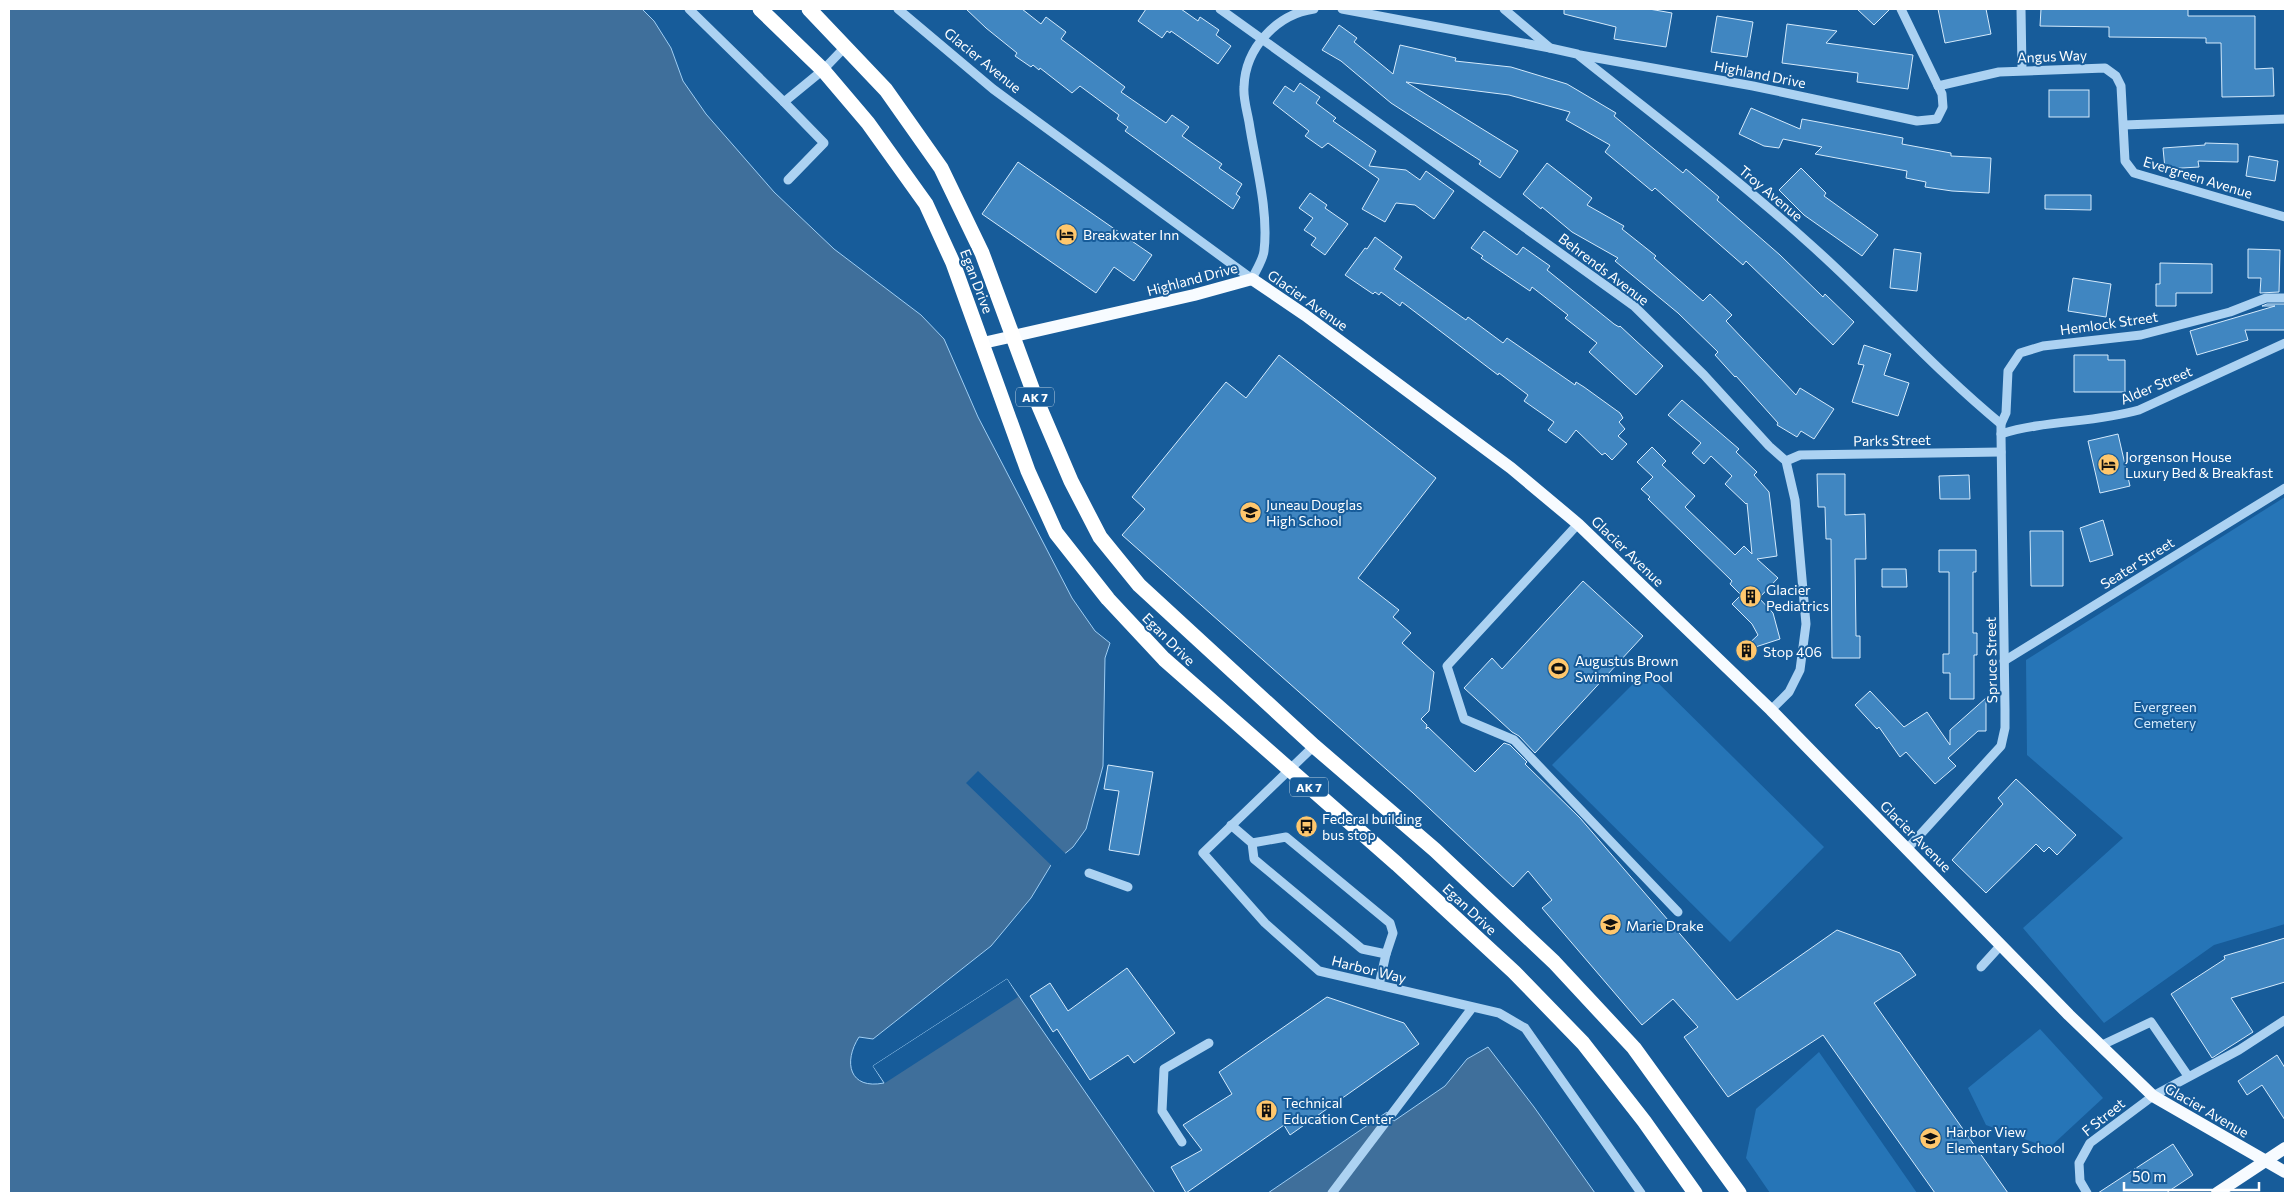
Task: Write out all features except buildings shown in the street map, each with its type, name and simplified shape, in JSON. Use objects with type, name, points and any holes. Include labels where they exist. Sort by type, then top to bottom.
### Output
[{"type":"highway","name":"Egan Drive","points":[[760,9],[823,70],[868,123],[926,204],[953,263],[1028,471],[1056,533],[1108,599],[1164,659],[1514,972],[1583,1043],[1644,1121],[1695,1193]]},
{"type":"highway","name":"Egan Drive","points":[[809,9],[886,90],[940,168],[982,253],[1012,338],[1071,481],[1100,537],[1139,585],[1314,746],[1435,850],[1554,962],[1634,1048],[1739,1193]]},
{"type":"main road","name":"Highland Drive","points":[[983,343],[1012,338],[1194,295],[1252,279]]},
{"type":"main road","name":"Glacier Avenue","points":[[1252,279],[1511,468],[1578,524],[1771,710],[2100,1046],[2152,1096],[2285,1172]]},
{"type":"main road","points":[[2217,1193],[2285,1148]]},
{"type":"street","points":[[689,9],[824,143],[788,180]]},
{"type":"street","name":"Glacier Avenue","points":[[898,9],[993,89],[1252,279]]},
{"type":"street","name":"Behrends Avenue","points":[[1220,9],[1634,306],[1704,375],[1769,446],[1786,461]]},
{"type":"street","name":"Highland Drive","points":[[1252,279],[1264,253],[1265,223],[1244,87],[1249,62],[1262,39],[1277,23],[1299,11],[1314,9]]},
{"type":"street","points":[[1342,9],[1550,48]]},
{"type":"street","name":"Troy Avenue","points":[[1504,9],[1550,48],[1577,54],[1734,179],[1811,244],[1890,318],[1968,397],[2002,424]]},
{"type":"street","points":[[1901,9],[1938,86]]},
{"type":"street","points":[[2021,9],[2022,70]]},
{"type":"street","points":[[784,102],[823,70],[846,46]]},
{"type":"street","name":"Highland Drive","points":[[1577,54],[1753,86],[1917,121],[1937,119],[1943,107],[1942,94],[1938,86]]},
{"type":"street","name":"Angus Way","points":[[1938,86],[1999,72],[2105,68],[2116,76],[2121,86],[2124,125]]},
{"type":"street","points":[[2124,125],[2285,119]]},
{"type":"street","name":"Evergreen Avenue","points":[[2124,125],[2125,161],[2134,173],[2285,217]]},
{"type":"street","name":"Hemlock Street","points":[[2001,434],[2006,413],[2008,371],[2020,353],[2043,346],[2141,335],[2230,312],[2266,298],[2285,298]]},
{"type":"street","name":"Alder Street","points":[[2001,434],[2018,429],[2117,416],[2139,410],[2285,344]]},
{"type":"street","name":"Spruce Street","points":[[1908,848],[2001,746],[2005,718],[2001,434]]},
{"type":"street","name":"Parks Street","points":[[1786,461],[1800,455],[2001,452]]},
{"type":"street","points":[[1771,710],[1789,692],[1800,670],[1806,624],[1795,500],[1786,461]]},
{"type":"street","name":"Seater Street","points":[[2004,661],[2285,488]]},
{"type":"street","points":[[1578,524],[1447,666],[1464,719],[1514,740],[1678,912]]},
{"type":"street","name":"Harbor Way","points":[[1314,746],[1203,852],[1264,923],[1319,971],[1498,1013],[1525,1028],[1641,1193]]},
{"type":"street","points":[[1232,825],[1252,843],[1254,858],[1362,949],[1386,954]]},
{"type":"street","points":[[1252,843],[1286,837],[1390,923],[1393,933],[1379,985]]},
{"type":"street","points":[[1089,873],[1128,887]]},
{"type":"street","points":[[1981,967],[2001,945]]},
{"type":"street","points":[[1332,1193],[1472,1008]]},
{"type":"street","name":"F Street","points":[[2087,1193],[2080,1181],[2079,1163],[2090,1143],[2152,1096],[2239,1050],[2285,1020]]},
{"type":"street","points":[[2100,1046],[2151,1022],[2188,1076]]},
{"type":"street","points":[[1182,1142],[1162,1111],[1164,1069],[1209,1043]]},
{"type":"green space","name":"Evergreen Cemetery","points":[[2285,497],[2285,924],[2214,945],[2104,1023],[2023,928],[2123,838],[2027,755],[2026,660]]},
{"type":"green space","points":[[1646,671],[1824,847],[1730,942],[1552,765]]},
{"type":"green space","points":[[2040,1029],[2103,1098],[2049,1148],[1986,1125],[1968,1088]]},
{"type":"green space","points":[[1819,1052],[1917,1193],[1770,1193],[1746,1158],[1756,1109]]},
{"type":"shaded area","points":[[9,9],[642,9],[654,21],[671,48],[683,81],[706,114],[774,192],[834,249],[921,315],[944,339],[978,417],[1072,598],[1095,631],[1110,643],[1105,658],[1103,766],[1086,829],[1073,847],[1051,865],[1031,898],[991,946],[873,1039],[859,1037],[851,1056],[852,1072],[856,1078],[863,1082],[872,1084],[884,1083],[873,1066],[1007,979],[1155,1193],[9,1193]]},
{"type":"shaded area","points":[[1488,1047],[1534,1107],[1595,1193],[1268,1193],[1387,1112],[1394,1121],[1445,1086],[1467,1059]]},
{"type":"pier","points":[[978,771],[1067,855],[1051,869],[1051,865],[966,783]]},
{"type":"pier","points":[[1007,979],[1018,997],[885,1083],[873,1066]]},
{"type":"place","name":"Breakwater Inn","points":[[1067,234]]},
{"type":"place","name":"Jorgenson House Luxury Bed & Breakfast","points":[[2109,464]]},
{"type":"place","name":"Juneau Douglas High School","points":[[1250,512]]},
{"type":"place","name":"Glacier Pediatrics","points":[[1750,597]]},
{"type":"place","name":"Stop 406","points":[[1747,651]]},
{"type":"place","name":"Augustus Brown Swimming Pool","points":[[1559,668]]},
{"type":"place","name":"Federal building bus stop","points":[[1306,826]]},
{"type":"place","name":"Marie Drake","points":[[1610,925]]},
{"type":"place","name":"Technical Education Center","points":[[1267,1110]]},
{"type":"place","name":"Harbor View Elementary School","points":[[1930,1139]]}]
